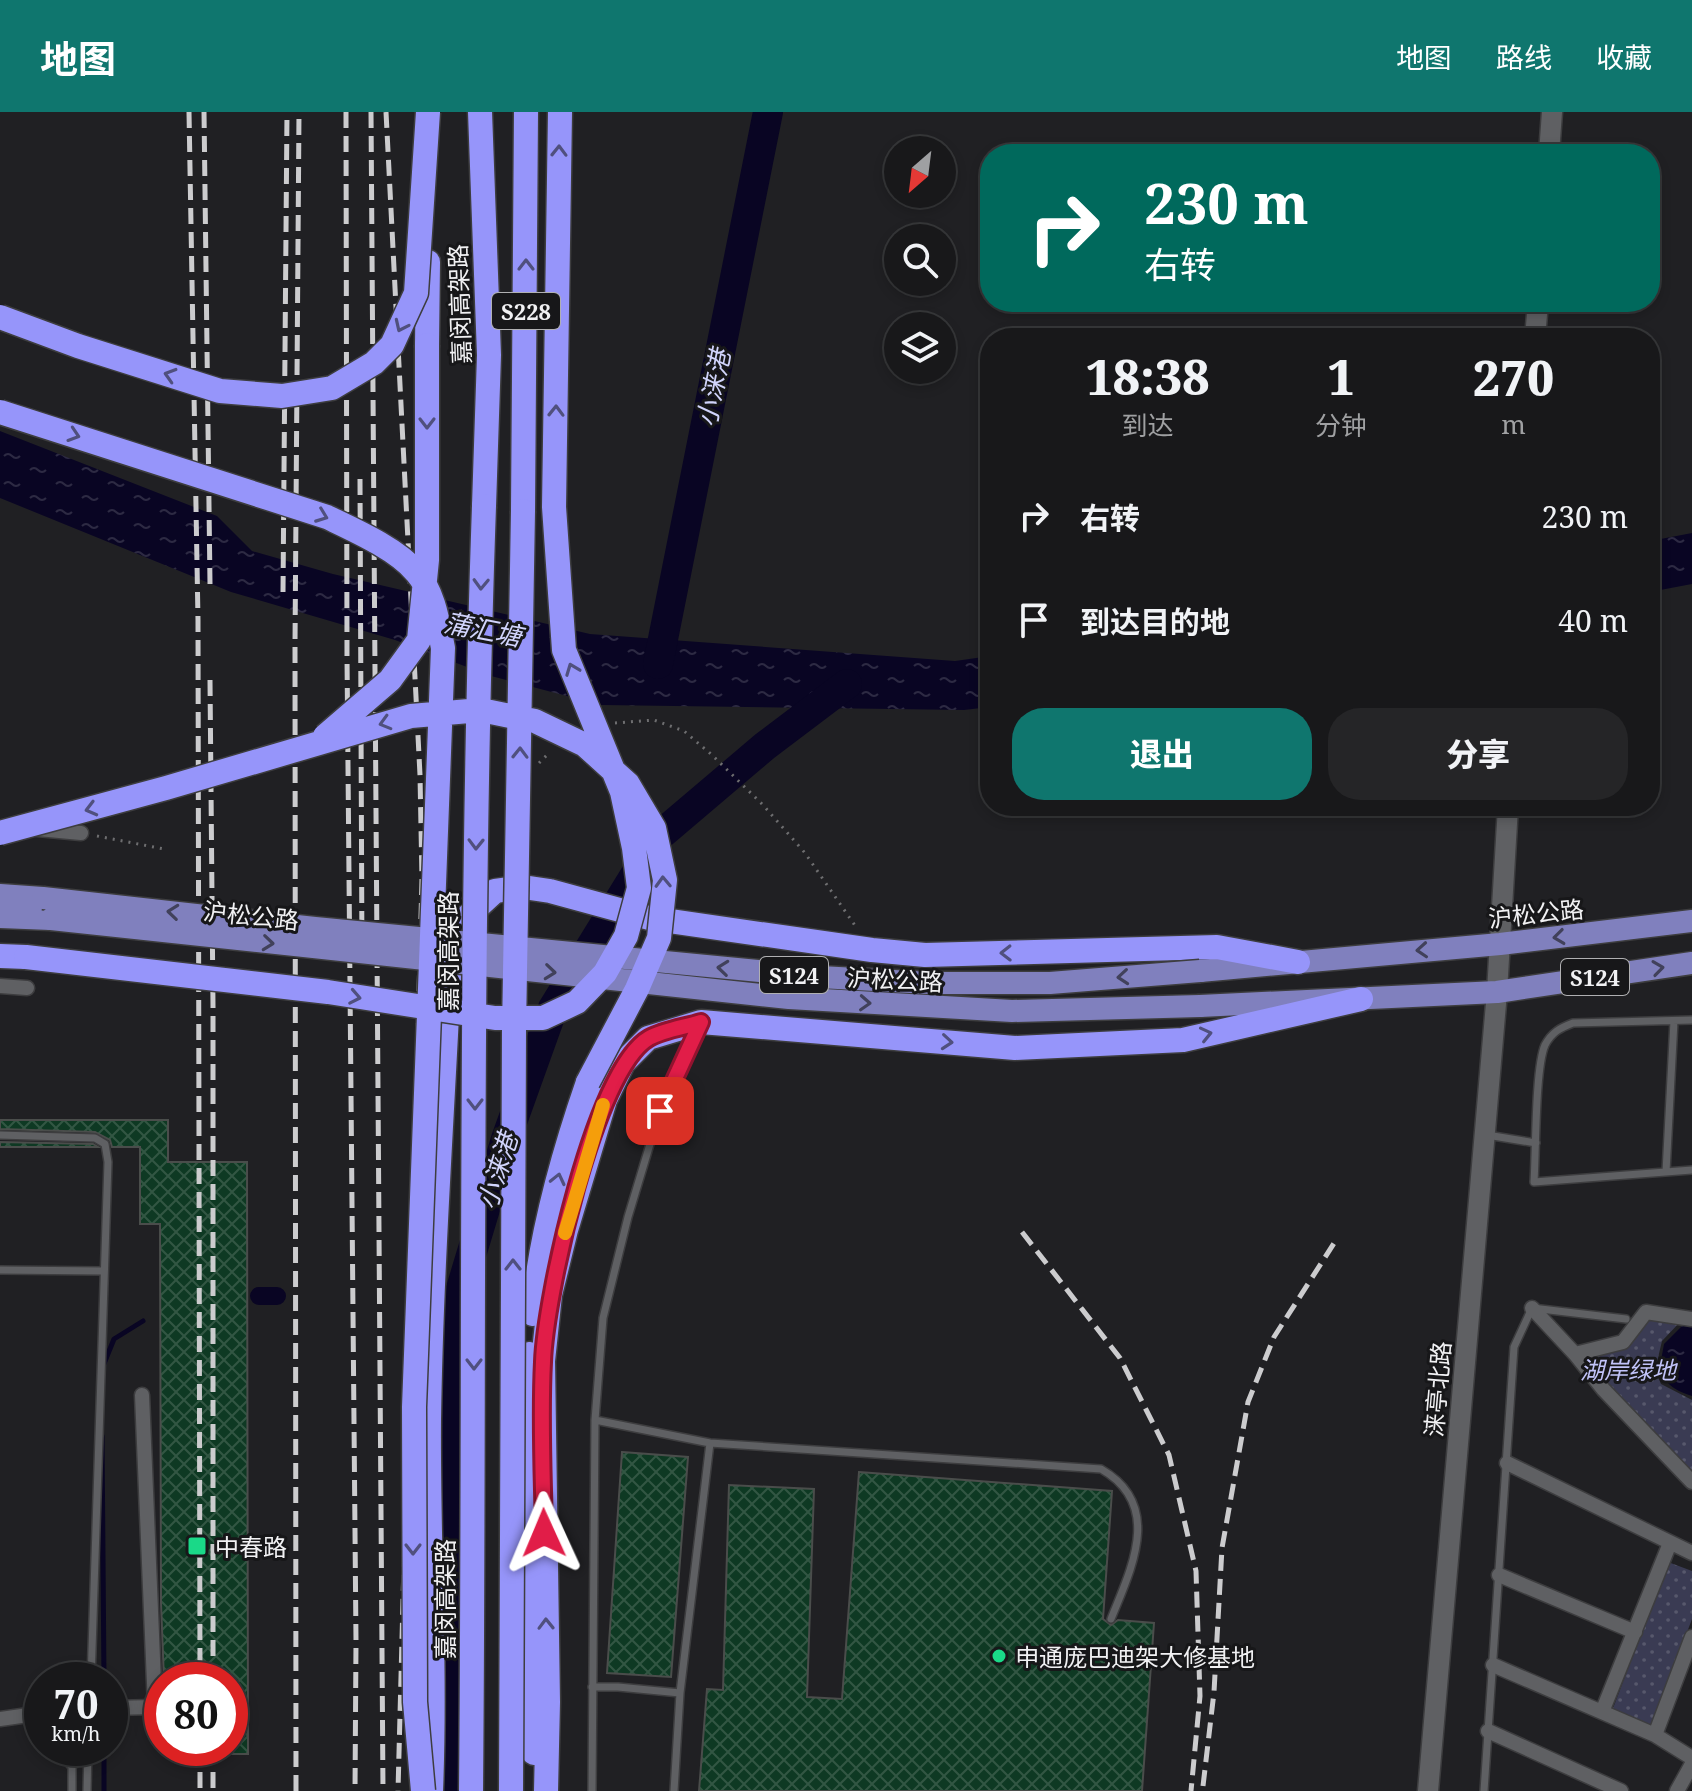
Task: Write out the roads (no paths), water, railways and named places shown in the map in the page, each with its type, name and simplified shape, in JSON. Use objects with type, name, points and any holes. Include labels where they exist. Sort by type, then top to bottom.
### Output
[{"type":"highway","points":[[0,317],[78,346],[220,391],[282,396],[332,388],[374,363],[392,345],[416,293],[428,112]]},
{"type":"highway","points":[[317,742],[390,680],[419,640],[427,560],[428,112]]},
{"type":"highway","name":"嘉闵高架路","points":[[471,1791],[477,714],[489,355],[480,112]]},
{"type":"highway","name":"S228","points":[[511,1791],[514,1030],[526,369],[526,112]]},
{"type":"highway","points":[[0,956],[328,992],[495,1018],[543,1018],[577,1002],[605,973],[626,936],[639,888],[622,792],[564,650],[554,507],[560,112]]},
{"type":"highway","points":[[0,412],[327,517],[374,539],[417,572],[434,606],[443,648],[414,1421],[415,1702],[423,1791]]},
{"type":"highway","points":[[0,833],[411,716],[481,710],[535,721],[585,745],[628,784],[654,828],[665,880],[659,938],[637,989],[588,1082],[566,1144],[536,1276],[525,1401],[529,1702],[539,1791]]},
{"type":"highway","points":[[431,1791],[435,1703],[430,1372],[448,996],[455,952],[469,915],[495,891],[523,887],[555,892],[649,918],[872,950],[925,955],[1217,947],[1298,962]]},
{"type":"highway","points":[[546,1791],[548,1702],[543,1361],[550,1295],[605,1100],[623,1063],[648,1038],[701,1022],[1015,1048],[1183,1040],[1361,999]]},
{"type":"main road","name":"沪松公路","points":[[0,895],[820,977],[930,983],[1050,983],[1200,971],[1500,944],[1692,921]]},
{"type":"main road","name":"沪松公路","points":[[0,917],[51,919],[789,998],[1012,1011],[1497,992],[1692,963]]},
{"type":"street","points":[[1550,144],[1552,112]]},
{"type":"street","name":"涞亭北路","points":[[1428,1791],[1497,992],[1507,816]]},
{"type":"street","points":[[0,824],[81,833]]},
{"type":"street","points":[[0,986],[27,988]]},
{"type":"street","points":[[1532,1308],[1603,1389],[1692,1482]]},
{"type":"street","points":[[1575,1354],[1623,1342],[1646,1312],[1692,1319]]},
{"type":"street","points":[[128,1707],[155,1707],[142,1395]]},
{"type":"street","points":[[1507,1463],[1692,1553]]},
{"type":"street","points":[[1602,1712],[1670,1543]]},
{"type":"street","points":[[1499,1575],[1635,1632]]},
{"type":"street","points":[[1655,1735],[1689,1656],[1692,1637]]},
{"type":"street","points":[[1493,1665],[1655,1735],[1692,1758]]},
{"type":"street","points":[[0,1719],[24,1716]]},
{"type":"street","points":[[1488,1731],[1621,1791]]},
{"type":"street","points":[[1677,1791],[1692,1764]]},
{"type":"lane","points":[[1692,1020],[1573,1023],[1557,1029],[1545,1046],[1541,1067],[1534,1182],[1692,1170]]},
{"type":"lane","points":[[1666,1172],[1674,1021]]},
{"type":"lane","points":[[592,1791],[595,1420],[603,1318],[628,1217],[660,1111],[701,1022]]},
{"type":"lane","points":[[0,1135],[95,1138],[105,1144],[108,1162],[92,1662]]},
{"type":"lane","points":[[1485,1135],[1536,1143]]},
{"type":"lane","points":[[0,1270],[104,1271]]},
{"type":"lane","points":[[1484,1791],[1514,1347],[1532,1308],[1626,1319]]},
{"type":"lane","points":[[595,1420],[710,1443],[1101,1469],[1119,1479],[1129,1495],[1139,1537],[1130,1575],[1111,1619]]},
{"type":"lane","points":[[674,1791],[680,1693],[710,1443]]},
{"type":"lane","points":[[592,1687],[680,1693]]},
{"type":"lane","points":[[71,1766],[72,1791]]},
{"type":"lane","points":[[87,1791],[88,1766]]},
{"type":"water","name":"蒲汇塘","points":[[0,431],[217,516],[252,551],[333,574],[590,634],[955,661],[980,657],[980,708],[601,705],[491,676],[395,640],[231,592],[0,498]]},
{"type":"water","points":[[1692,533],[1692,584],[1660,590],[1660,539]]},
{"type":"water","points":[[1687,1321],[1692,1322],[1692,1396],[1673,1387],[1659,1371],[1664,1344]]},
{"type":"waterway","name":"小涞港","points":[[658,664],[768,112]]},
{"type":"waterway","name":"小涞港","points":[[459,1791],[455,1581],[457,1302],[506,1139],[553,1008],[659,836],[765,746],[847,684]]},
{"type":"waterway","points":[[259,1296],[277,1296]]},
{"type":"waterway","points":[[444,1302],[457,1302]]},
{"type":"waterway","points":[[103,1366],[114,1339],[143,1321]]},
{"type":"waterway","points":[[102,1436],[104,1662]]},
{"type":"waterway","points":[[104,1766],[104,1791]]},
{"type":"railway","points":[[189,112],[198,620],[200,1662]]},
{"type":"railway","points":[[204,112],[210,584]]},
{"type":"railway","points":[[283,592],[287,112]]},
{"type":"railway","points":[[296,1791],[295,644],[299,112]]},
{"type":"railway","points":[[346,112],[355,1791]]},
{"type":"railway","points":[[371,112],[383,1791]]},
{"type":"railway","points":[[386,112],[420,775],[422,879],[398,1791]]},
{"type":"railway","points":[[360,479],[362,963]]},
{"type":"railway","points":[[210,680],[213,1662]]},
{"type":"railway","points":[[1022,1232],[1120,1358],[1169,1455],[1196,1571],[1200,1696],[1191,1791]]},
{"type":"railway","points":[[1203,1786],[1214,1692],[1222,1548],[1248,1402],[1274,1337],[1338,1237]]},
{"type":"railway","points":[[200,1766],[200,1791]]},
{"type":"railway","points":[[213,1766],[213,1791]]},
{"type":"place","name":"中春路","points":[[197,1546]]},
{"type":"place","name":"申通庞巴迪架大修基地","points":[[999,1656]]},
{"type":"park label","name":"湖岸绿地","points":[[1628,1369]]}]
